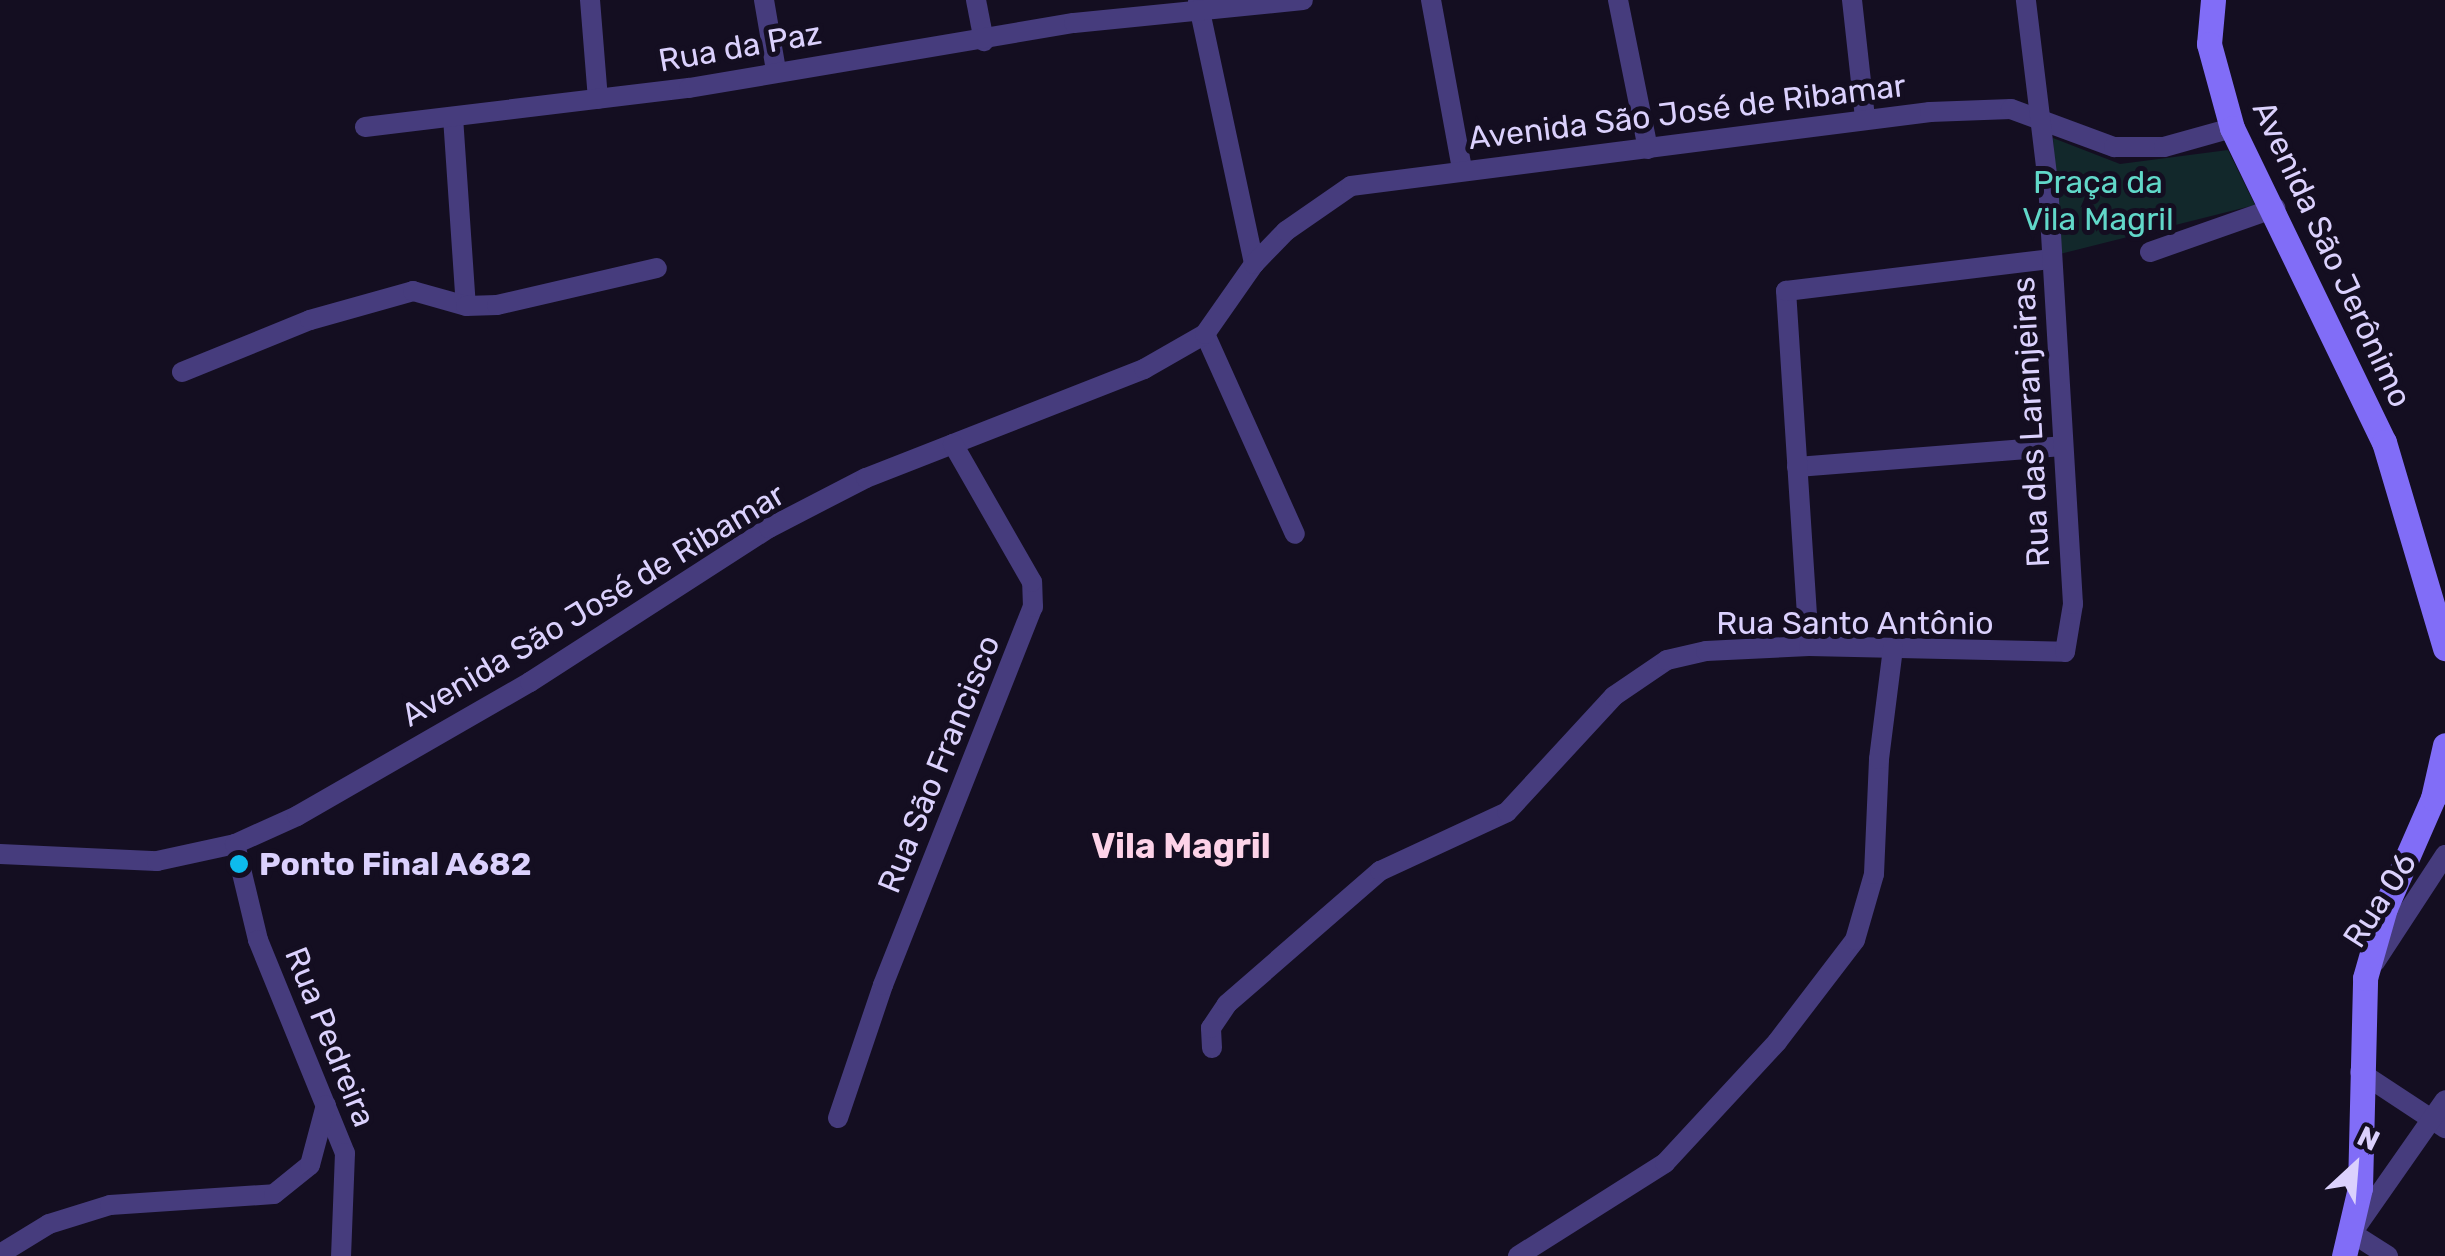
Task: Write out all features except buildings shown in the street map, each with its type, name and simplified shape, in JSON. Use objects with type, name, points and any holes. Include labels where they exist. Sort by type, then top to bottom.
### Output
[{"type":"main road","name":"Avenida São Jerônimo","points":[[2214,0],[2210,44],[2232,128],[2275,208],[2384,442],[2445,648]]},
{"type":"main road","points":[[2348,1244],[2360,1188],[2365,978],[2385,908],[2434,798],[2445,745]]},
{"type":"street","points":[[590,0],[598,99]]},
{"type":"street","points":[[764,0],[776,70]]},
{"type":"street","points":[[976,0],[984,41]]},
{"type":"street","name":"Rua da Paz","points":[[365,127],[598,99],[1199,6],[1303,0]]},
{"type":"street","points":[[1431,0],[1462,169]]},
{"type":"street","points":[[1618,0],[1648,149]]},
{"type":"street","points":[[1852,0],[1865,117]]},
{"type":"street","name":"Rua das Laranjeiras","points":[[2026,0],[2052,259],[2073,604],[2070,645],[2057,656]]},
{"type":"street","points":[[1199,6],[1254,264]]},
{"type":"street","name":"Avenida São José de Ribamar","points":[[0,854],[157,860],[235,844],[298,816],[530,682],[769,528],[953,444],[1144,369],[1205,334],[1254,264],[1308,211],[1351,186],[1865,117],[2010,109],[2039,116],[2114,147],[2164,147],[2232,128]]},
{"type":"street","points":[[453,117],[466,306]]},
{"type":"street","points":[[2150,252],[2275,208]]},
{"type":"street","points":[[1808,646],[1786,291],[2052,259]]},
{"type":"street","points":[[182,372],[353,305],[414,292],[466,306],[496,305],[656,268]]},
{"type":"street","points":[[1205,334],[1296,534]]},
{"type":"street","name":"Rua São Francisco","points":[[838,1118],[882,984],[1033,608],[1032,582],[953,444]]},
{"type":"street","points":[[1797,467],[2062,446]]},
{"type":"street","name":"Rua Santo Antônio","points":[[1212,1048],[1211,1028],[1228,1004],[1355,893],[1399,860],[1507,812],[1614,696],[1646,673],[1706,651],[1808,646],[2057,656]]},
{"type":"street","points":[[1518,1256],[1666,1163],[1777,1042],[1855,940],[1874,874],[1878,760],[1894,648]]},
{"type":"street","name":"Rua Pedreira","points":[[235,844],[283,1011],[327,1098],[348,1183],[341,1256]]},
{"type":"street","name":"Rua 06","points":[[2365,978],[2445,855]]},
{"type":"street","points":[[2360,1072],[2438,1124]]},
{"type":"street","points":[[0,1254],[48,1224],[110,1205],[274,1194],[310,1165],[327,1098]]},
{"type":"street","points":[[2388,1256],[2348,1244],[2438,1124],[2445,1100]]},
{"type":"green space","name":"Praça da Vila Magril","points":[[2053,138],[2120,164],[2228,150],[2255,205],[2060,254]]},
{"type":"place","name":"Ponto Final A682","points":[[239,864]]},
{"type":"district","name":"Vila Magril","points":[[1181,846]]}]
